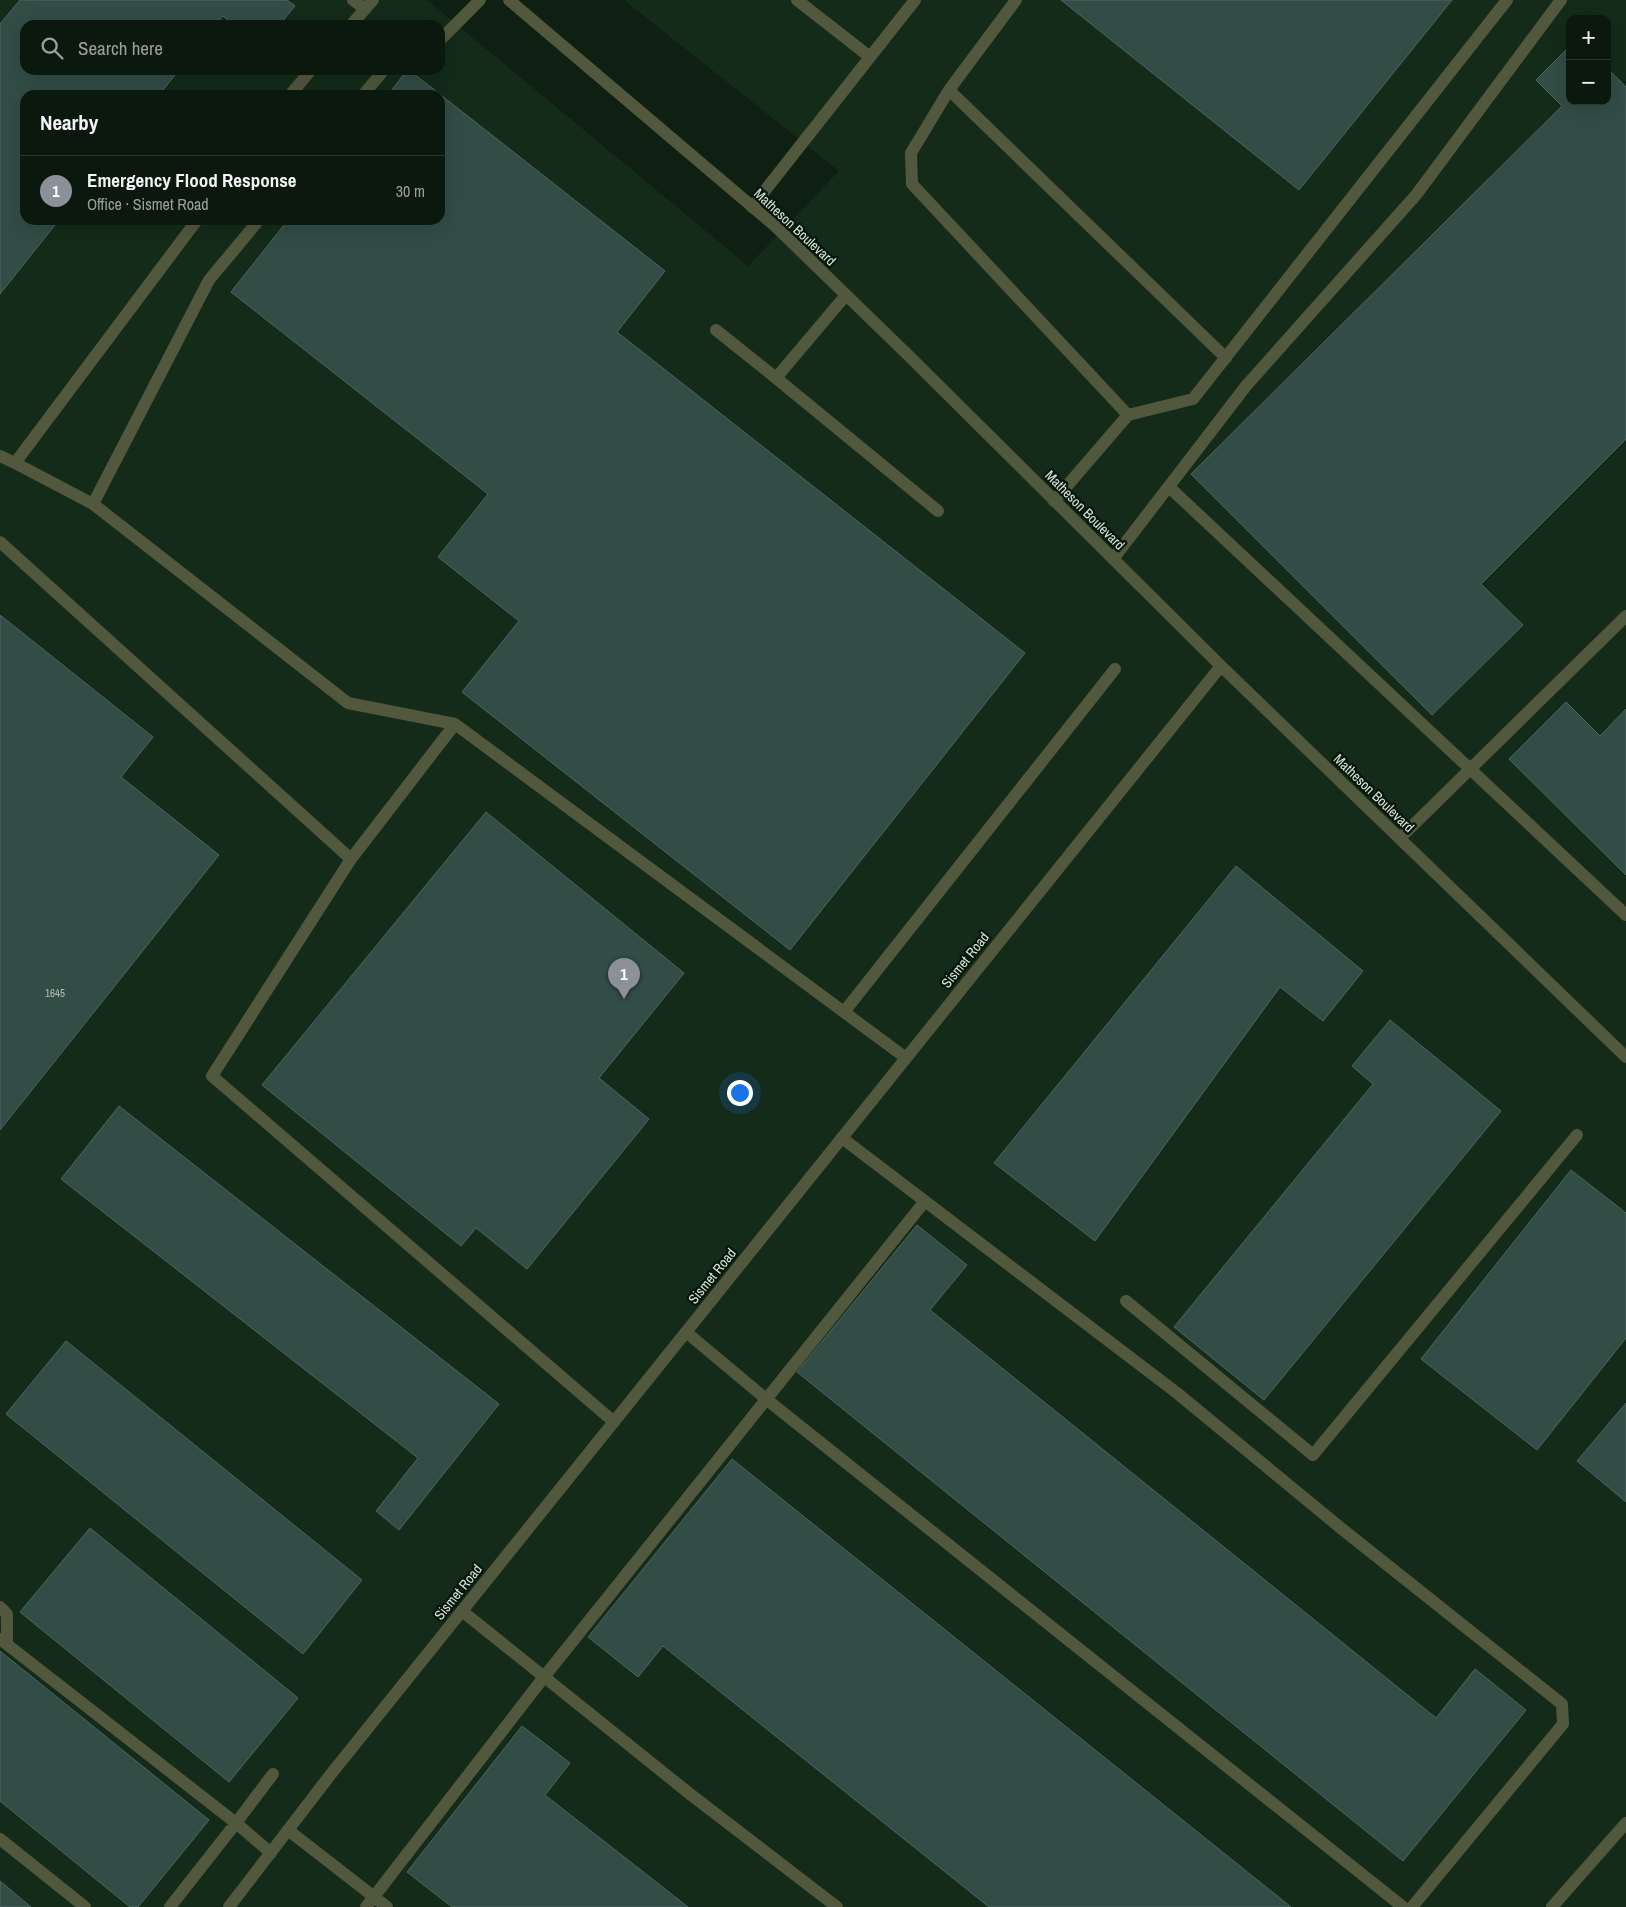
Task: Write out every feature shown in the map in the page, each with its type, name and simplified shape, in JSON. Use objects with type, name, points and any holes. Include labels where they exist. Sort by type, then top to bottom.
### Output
[{"type":"street","points":[[354,0],[369,4],[355,20]]},
{"type":"street","points":[[445,35],[480,0]]},
{"type":"street","name":"Matheson Boulevard","points":[[509,0],[752,207],[846,295],[1221,666],[1626,1057]]},
{"type":"street","points":[[797,0],[870,57]]},
{"type":"street","points":[[752,207],[916,0]]},
{"type":"street","points":[[1016,0],[949,90],[911,154],[912,184],[1128,415]]},
{"type":"street","points":[[1054,501],[1128,415],[1193,399],[1508,0]]},
{"type":"street","points":[[1113,559],[1246,386],[1416,194],[1561,0]]},
{"type":"street","points":[[294,90],[307,75]]},
{"type":"street","points":[[367,90],[380,75]]},
{"type":"street","points":[[949,90],[1226,358]]},
{"type":"street","points":[[15,464],[193,225]]},
{"type":"street","points":[[93,504],[209,280],[255,225]]},
{"type":"street","points":[[776,378],[846,295]]},
{"type":"street","points":[[716,330],[938,511]]},
{"type":"street","points":[[0,456],[93,504],[348,703],[455,724],[906,1058]]},
{"type":"street","points":[[1169,487],[1472,768],[1626,915]]},
{"type":"street","points":[[0,542],[351,859]]},
{"type":"street","points":[[1400,838],[1626,616]]},
{"type":"street","name":"Sismet Road","points":[[229,1907],[462,1611],[1221,666]]},
{"type":"street","points":[[844,1012],[1115,669]]},
{"type":"street","points":[[455,724],[351,859],[212,1076],[614,1422]]},
{"type":"street","points":[[1126,1301],[1313,1456],[1577,1135]]},
{"type":"street","points":[[842,1138],[1177,1393],[1342,1529],[1562,1704],[1563,1724],[1412,1907]]},
{"type":"street","points":[[370,1902],[544,1676],[925,1201]]},
{"type":"street","points":[[686,1332],[766,1399],[1403,1907]]},
{"type":"street","points":[[0,1607],[7,1614],[3,1642],[236,1823],[271,1853]]},
{"type":"street","points":[[462,1611],[690,1794],[837,1907]]},
{"type":"street","points":[[170,1907],[273,1774]]},
{"type":"street","points":[[288,1830],[370,1902],[387,1907]]},
{"type":"street","points":[[1552,1907],[1624,1830]]},
{"type":"street","points":[[0,1839],[85,1907]]},
{"type":"shaded area","points":[[0,0],[427,0],[748,266],[839,171],[624,0],[1626,0],[1626,1907],[0,1907]]},
{"type":"building","points":[[20,0],[287,0],[295,6],[283,20],[228,20],[223,16],[219,20],[20,20],[20,75],[175,75],[163,90],[20,90],[20,225],[55,225],[0,294],[0,24]]},
{"type":"building","points":[[1061,0],[1452,0],[1299,190]]},
{"type":"building","points":[[1566,50],[1566,105],[1611,105],[1611,72],[1626,87],[1626,439],[1481,584],[1523,625],[1432,715],[1191,474],[1562,106],[1536,80]]},
{"type":"building","points":[[403,75],[415,75],[434,90],[392,90]]},
{"type":"building","points":[[445,98],[665,271],[617,332],[1025,653],[790,950],[462,692],[519,621],[438,557],[488,494],[231,292],[284,225],[445,225]]},
{"type":"building","points":[[0,615],[153,737],[121,777],[219,855],[0,1130]]},
{"type":"building","points":[[1566,702],[1600,736],[1626,709],[1626,875],[1509,759]]},
{"type":"building","points":[[486,812],[684,973],[599,1078],[649,1119],[527,1269],[476,1228],[461,1246],[262,1085]]},
{"type":"building","points":[[1236,866],[1363,971],[1323,1021],[1280,987],[1095,1241],[994,1163]]},
{"type":"building","points":[[1390,1020],[1501,1111],[1264,1400],[1174,1327],[1373,1084],[1352,1066]]},
{"type":"building","points":[[119,1106],[499,1404],[399,1530],[376,1511],[418,1458],[61,1179]]},
{"type":"building","points":[[1571,1170],[1626,1213],[1626,1338],[1537,1450],[1421,1359]]},
{"type":"building","points":[[917,1225],[967,1265],[930,1310],[1436,1718],[1475,1669],[1526,1710],[1403,1861],[797,1372]]},
{"type":"building","points":[[66,1341],[362,1580],[303,1654],[6,1414]]},
{"type":"building","points":[[1626,1403],[1626,1502],[1577,1461]]},
{"type":"building","points":[[732,1459],[1291,1907],[989,1907],[663,1646],[638,1677],[588,1637]]},
{"type":"building","points":[[90,1528],[298,1698],[229,1782],[20,1612]]},
{"type":"building","points":[[0,1651],[209,1820],[138,1907],[130,1907],[0,1801]]},
{"type":"building","points":[[522,1726],[570,1763],[545,1795],[688,1907],[452,1907],[407,1872]]},
{"type":"building","points":[[0,1881],[31,1907],[0,1907]]},
{"type":"place","name":"Emergency Flood Response","points":[[624,999]]}]
